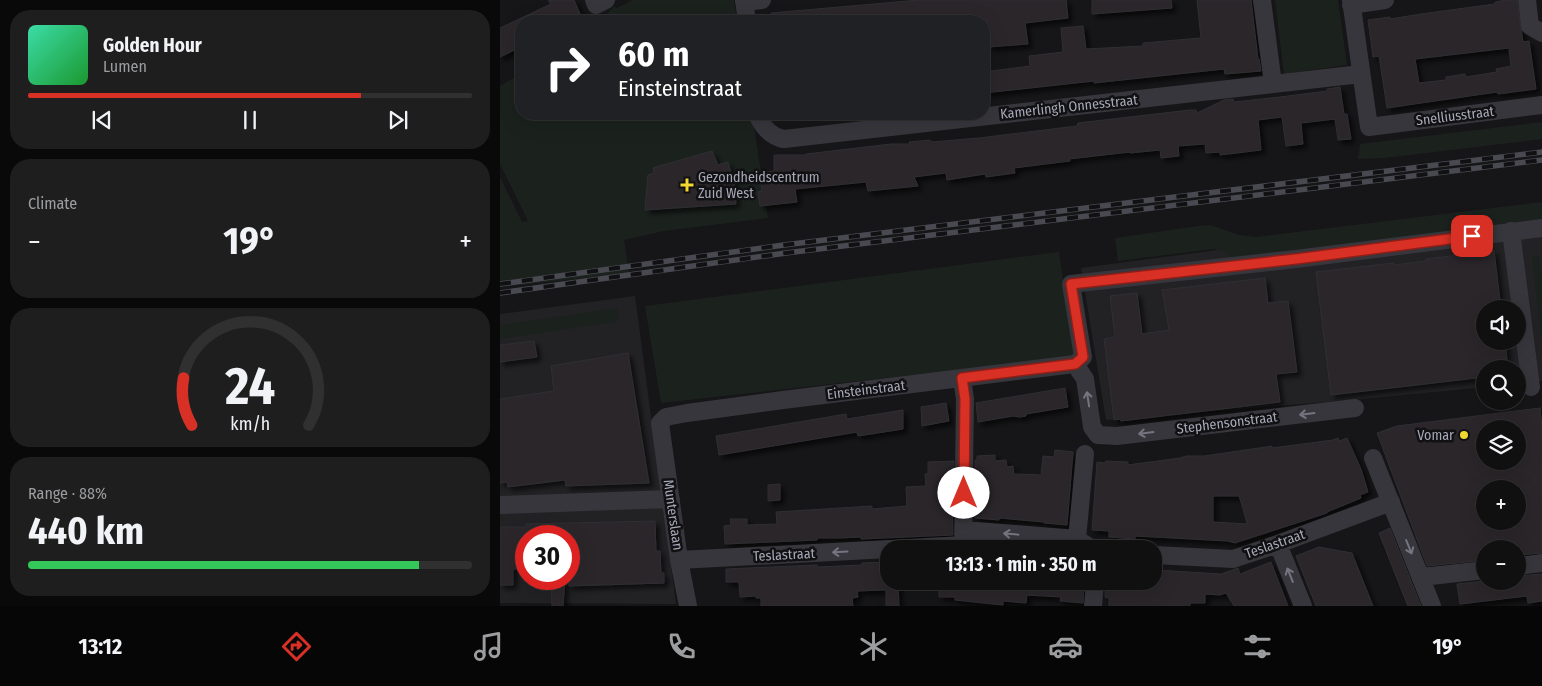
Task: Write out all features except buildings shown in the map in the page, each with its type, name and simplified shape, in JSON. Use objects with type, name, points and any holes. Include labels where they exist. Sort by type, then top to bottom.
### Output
[{"type":"street","points":[[594,0],[596,4],[606,0]]},
{"type":"street","points":[[746,15],[744,1],[762,0]]},
{"type":"street","points":[[1262,0],[1273,84]]},
{"type":"street","points":[[1361,74],[1351,2],[1385,0]]},
{"type":"street","points":[[1527,0],[1530,26],[1542,33]]},
{"type":"street","name":"Kamerlingh Onnesstraat","points":[[990,115],[1361,74]]},
{"type":"street","name":"Snelliusstraat","points":[[1361,74],[1369,126],[1542,105]]},
{"type":"street","name":"Kamerlingh Onnesstraat","points":[[761,120],[766,128],[778,138],[947,120]]},
{"type":"street","points":[[1075,364],[1083,357],[1071,284],[1296,259],[1542,228]]},
{"type":"street","points":[[1511,231],[1531,387]]},
{"type":"street","name":"Einsteinstraat","points":[[660,423],[666,417],[687,413],[1075,364]]},
{"type":"street","name":"Stephensonstraat","points":[[1075,364],[1085,379],[1092,428],[1098,435],[1117,436],[1355,408]]},
{"type":"street","points":[[962,378],[965,399],[964,540]]},
{"type":"street","name":"Munterslaan","points":[[660,423],[679,560],[688,606]]},
{"type":"street","points":[[1084,540],[1085,454]]},
{"type":"street","points":[[1373,458],[1432,606]]},
{"type":"street","points":[[500,505],[671,499]]},
{"type":"street","name":"Teslastraat","points":[[1162,555],[1233,559],[1391,502]]},
{"type":"street","points":[[1278,544],[1303,606]]},
{"type":"street","name":"Teslastraat","points":[[679,560],[880,550]]},
{"type":"street","points":[[1526,565],[1542,563]]},
{"type":"street","points":[[1421,577],[1476,571]]},
{"type":"street","points":[[1093,606],[1094,590]]},
{"type":"shaded area","points":[[632,0],[734,0],[736,15],[606,15],[614,6],[617,8]]},
{"type":"shaded area","points":[[1275,0],[1338,0],[1347,65],[1284,74]]},
{"type":"shaded area","points":[[515,77],[515,120],[753,120],[768,218],[664,231],[624,240],[629,273],[500,287],[500,177],[522,222],[528,221],[500,164],[500,86]]},
{"type":"shaded area","points":[[1542,122],[1542,139],[1385,158],[1358,159],[1360,144]]},
{"type":"shaded area","points":[[1542,202],[1542,222],[1230,258],[1224,252],[1214,249],[1118,261],[1115,238],[1211,225],[1239,235],[1256,237]]},
{"type":"shaded area","points":[[1542,207],[1542,381],[1526,383],[1526,360],[1476,360],[1476,388],[1106,420],[1081,268]]},
{"type":"shaded area","points":[[1059,252],[1074,357],[661,403],[645,306]]},
{"type":"shaded area","points":[[1539,256],[1542,281],[1542,343],[1532,257]]},
{"type":"shaded area","points":[[635,296],[676,604],[500,603],[500,314]]},
{"type":"shaded area","points":[[618,308],[619,317],[614,322],[500,339],[500,325]]},
{"type":"railway","points":[[500,284],[784,245],[1542,152]]},
{"type":"railway","points":[[500,293],[786,253],[1542,160]]},
{"type":"place","name":"Gezondheidscentrum Zuid West","points":[[687,185]]},
{"type":"place","name":"Vomar","points":[[1464,435]]},
{"type":"route","points":[[964,493],[965,399],[962,378],[1075,364],[1083,357],[1071,284],[1296,259],[1472,236]]}]
